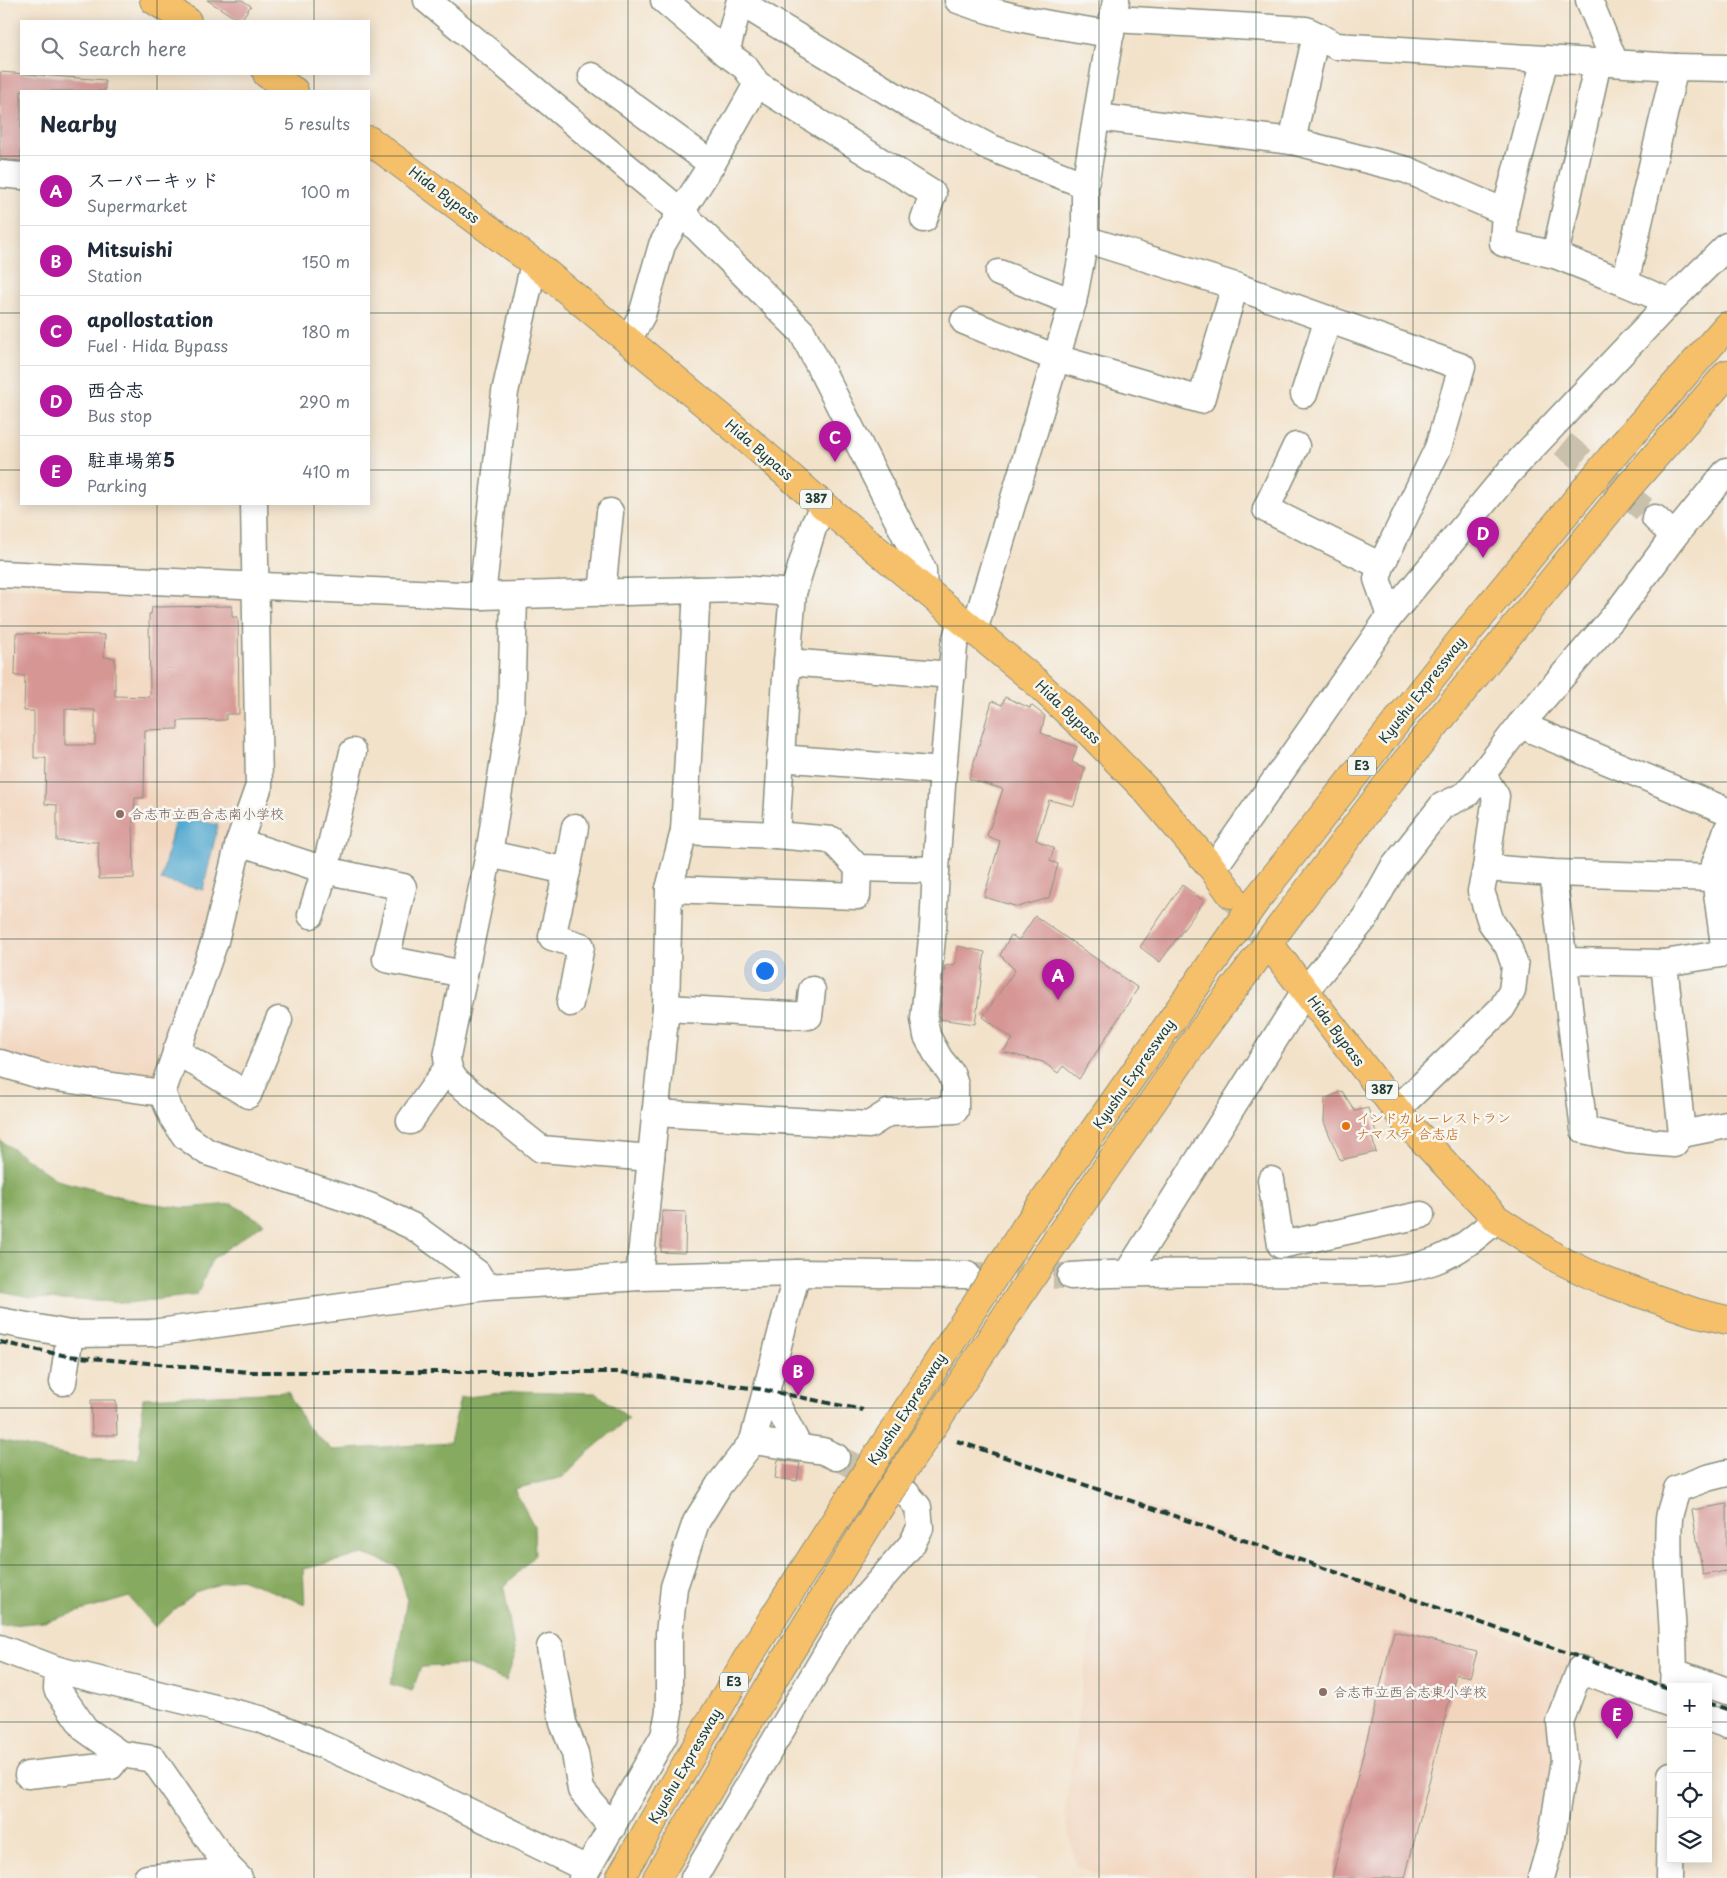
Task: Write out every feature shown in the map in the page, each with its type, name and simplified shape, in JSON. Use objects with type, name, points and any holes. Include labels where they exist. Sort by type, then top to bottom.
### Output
[{"type":"highway","points":[[154,0],[185,20]]},
{"type":"highway","points":[[269,75],[292,90]]},
{"type":"highway","name":"Hida Bypass","points":[[370,141],[534,263],[726,421],[824,506],[1035,681],[1089,732],[1144,789],[1213,869],[1230,894]]},
{"type":"highway","name":"Kyushu Expressway","points":[[620,1878],[748,1659],[1026,1227],[1258,899],[1458,644],[1610,459],[1727,326]]},
{"type":"highway","name":"E3","points":[[657,1878],[778,1671],[896,1494],[1059,1236],[1201,1032],[1390,781],[1617,501],[1727,374]]},
{"type":"highway","name":"Hida Bypass","points":[[1276,953],[1396,1110],[1446,1167],[1497,1219]]},
{"type":"highway","name":"387","points":[[1497,1219],[1558,1259],[1604,1281],[1694,1312],[1727,1320]]},
{"type":"street","points":[[427,0],[681,212],[802,332],[924,570],[924,590]]},
{"type":"street","points":[[664,0],[745,67],[757,84],[933,194],[924,219]]},
{"type":"street","points":[[958,0],[981,9],[1018,18],[1114,18],[1306,30],[1336,46],[1675,67],[1727,68]]},
{"type":"street","points":[[1556,255],[1607,63],[1589,0]]},
{"type":"street","points":[[726,53],[740,1],[910,105],[981,143],[1085,185]]},
{"type":"street","points":[[655,1113],[869,1126],[888,1113],[955,1110],[955,1085],[951,1073],[939,1058],[926,1036],[924,1019],[933,928],[943,771],[954,646],[967,626],[1073,302],[1085,239],[1085,185],[1114,18]]},
{"type":"street","points":[[1292,141],[1316,35]]},
{"type":"street","points":[[1545,58],[1505,212],[1503,243],[1556,255],[1670,302]]},
{"type":"street","points":[[1625,283],[1675,67]]},
{"type":"street","points":[[592,76],[712,164]]},
{"type":"street","points":[[628,340],[642,315],[662,245],[712,164],[757,84]]},
{"type":"street","points":[[1097,117],[1292,141],[1407,170],[1505,212]]},
{"type":"street","points":[[0,174],[20,176]]},
{"type":"street","points":[[1085,239],[1235,286],[1462,366],[1438,448],[1380,566],[1377,579],[1390,616]]},
{"type":"street","points":[[1213,869],[1390,616],[1510,471],[1556,437],[1670,302],[1727,246]]},
{"type":"street","points":[[482,596],[505,392],[534,263]]},
{"type":"street","points":[[999,272],[1073,302]]},
{"type":"street","points":[[964,320],[1056,358],[1201,400],[1235,286]]},
{"type":"street","points":[[1304,394],[1328,319]]},
{"type":"street","points":[[1296,446],[1266,508],[1380,566]]},
{"type":"street","points":[[1128,1272],[1305,991],[1364,918],[1393,868],[1442,806],[1467,794],[1520,725],[1617,612],[1674,536],[1727,471]]},
{"type":"street","points":[[254,505],[259,786],[240,842],[215,941],[162,1093],[173,1118],[186,1136],[207,1152],[369,1206],[414,1227],[477,1273],[486,1288]]},
{"type":"street","points":[[776,835],[793,593],[811,533],[824,506]]},
{"type":"street","points":[[602,593],[610,512]]},
{"type":"street","points":[[1655,518],[1674,536]]},
{"type":"street","points":[[0,574],[482,596],[697,590],[793,593]]},
{"type":"street","points":[[639,1277],[666,1008],[669,889],[684,831],[697,590]]},
{"type":"street","points":[[514,596],[511,714],[489,854],[447,1057],[448,1067],[451,1076],[457,1082],[541,1149],[651,1158]]},
{"type":"street","points":[[787,662],[952,675]]},
{"type":"street","points":[[1520,725],[1727,811]]},
{"type":"street","points":[[311,915],[325,870],[352,752]]},
{"type":"street","points":[[780,758],[943,771]]},
{"type":"street","points":[[1396,1110],[1502,1008],[1512,991],[1515,966],[1508,946],[1491,922],[1481,891],[1496,796],[1482,774]]},
{"type":"street","points":[[570,1002],[581,946],[552,937],[575,826]]},
{"type":"street","points":[[1565,961],[1664,963],[1726,953],[1714,878],[1715,864],[1727,830]]},
{"type":"street","points":[[684,831],[776,835],[832,840],[858,868],[936,870]]},
{"type":"street","points":[[240,842],[325,870],[403,887],[386,959],[464,974]]},
{"type":"street","points":[[489,854],[567,871]]},
{"type":"street","points":[[669,889],[856,896],[858,868]]},
{"type":"street","points":[[1486,868],[1553,873],[1714,878]]},
{"type":"street","points":[[1553,873],[1565,961],[1578,1096],[1584,1130],[1628,1140],[1674,1144],[1682,1134],[1727,1125]]},
{"type":"street","points":[[1664,963],[1682,1134]]},
{"type":"street","points":[[666,1008],[809,1016],[812,990]]},
{"type":"street","points":[[176,1051],[248,1095],[279,1020]]},
{"type":"street","points":[[0,1064],[43,1076],[162,1093]]},
{"type":"street","points":[[410,1122],[448,1067]]},
{"type":"street","points":[[1271,1180],[1281,1245],[1282,1272]]},
{"type":"street","points":[[1281,1245],[1421,1215]]},
{"type":"street","points":[[1071,1276],[1128,1272],[1282,1272],[1396,1269],[1434,1261],[1466,1245],[1497,1219]]},
{"type":"street","points":[[0,1648],[58,1670],[260,1719],[416,1786],[584,1873],[664,1736],[668,1712],[669,1634],[674,1587],[696,1522],[755,1436],[771,1401],[797,1272]]},
{"type":"street","points":[[0,1321],[70,1334],[152,1333],[486,1288],[639,1277],[797,1272],[966,1275]]},
{"type":"street","points":[[63,1382],[70,1334]]},
{"type":"street","points":[[771,1401],[799,1447]]},
{"type":"street","points":[[755,1436],[823,1451],[836,1457]]},
{"type":"street","points":[[1727,1473],[1677,1489],[1669,1517],[1673,1680],[1727,1691]]},
{"type":"street","points":[[702,1874],[848,1618],[912,1544],[920,1528],[918,1507],[896,1494]]},
{"type":"street","points":[[550,1647],[563,1723],[575,1753],[581,1790],[612,1828]]},
{"type":"street","points":[[1541,1878],[1551,1842],[1564,1760],[1560,1722],[1580,1669],[1667,1702]]},
{"type":"street","points":[[58,1670],[57,1689],[85,1729],[120,1754],[153,1759],[233,1872]]},
{"type":"street","points":[[1712,1719],[1727,1725]]},
{"type":"street","points":[[28,1774],[111,1766],[120,1754]]},
{"type":"street","points":[[1669,1878],[1670,1818]]},
{"type":"street","points":[[147,1878],[233,1872]]},
{"type":"shaded area","name":"合志市立西合志南小学校","points":[[0,587],[245,597],[250,786],[204,937],[157,1077],[140,1085],[0,1057]]},
{"type":"shaded area","name":"合志市立西合志東小学校","points":[[1109,1492],[1577,1662],[1557,1759],[1527,1878],[1109,1878],[1076,1866],[1065,1813]]},
{"type":"green space","points":[[0,1140],[57,1180],[141,1202],[185,1208],[232,1204],[264,1223],[212,1259],[197,1295],[128,1303],[30,1297],[0,1291]]},
{"type":"green space","points":[[515,1391],[596,1393],[629,1418],[586,1454],[563,1477],[514,1489],[534,1526],[535,1555],[504,1587],[515,1655],[506,1681],[469,1665],[421,1667],[412,1691],[390,1684],[397,1660],[407,1598],[398,1567],[364,1554],[303,1569],[305,1604],[238,1578],[195,1592],[155,1627],[129,1597],[44,1622],[0,1626],[0,1441],[88,1460],[139,1459],[143,1398],[288,1392],[305,1424],[332,1450],[450,1443],[460,1398]]},
{"type":"water","points":[[176,815],[218,825],[203,890],[161,880]]},
{"type":"building","points":[[207,0],[242,0],[251,6],[241,20]]},
{"type":"building","points":[[0,72],[105,80],[105,90],[20,90],[20,161],[0,159]]},
{"type":"building","points":[[232,606],[232,617],[238,617],[239,714],[226,714],[226,720],[178,721],[178,729],[145,730],[144,798],[135,798],[133,819],[134,878],[99,879],[98,842],[57,841],[57,805],[45,804],[46,758],[34,758],[34,711],[24,711],[25,676],[15,676],[16,633],[105,635],[104,657],[115,658],[115,696],[150,697],[149,614],[151,614],[152,607]],"holes":[[[65,709],[95,710],[95,745],[65,745]]]},
{"type":"building","points":[[1005,697],[1030,708],[1031,705],[1045,716],[1041,733],[1077,747],[1072,762],[1085,768],[1074,806],[1049,800],[1036,840],[1054,848],[1050,861],[1058,864],[1049,898],[1018,907],[984,897],[1000,841],[987,836],[1003,789],[969,779],[992,701],[1002,705]]},
{"type":"building","points":[[1182,885],[1204,901],[1160,962],[1140,947]]},
{"type":"building","points":[[1035,916],[1138,988],[1079,1079],[1063,1066],[1058,1073],[1043,1062],[1003,1052],[1013,1039],[983,1017],[1015,970],[1000,955],[1011,935],[1019,940]]},
{"type":"building","points":[[958,946],[985,952],[975,1024],[939,1019],[945,966],[955,964]]},
{"type":"building","points":[[1342,1091],[1355,1111],[1368,1108],[1377,1135],[1372,1137],[1376,1152],[1340,1160],[1324,1122],[1325,1099]]},
{"type":"building","points":[[662,1211],[686,1212],[685,1253],[661,1252]]},
{"type":"building","points":[[91,1400],[116,1400],[117,1435],[92,1435]]},
{"type":"building","points":[[778,1460],[800,1463],[797,1481],[775,1478]]},
{"type":"building","points":[[1727,1504],[1727,1571],[1703,1575],[1692,1510]]},
{"type":"building","points":[[1394,1631],[1477,1652],[1470,1677],[1456,1674],[1405,1878],[1332,1878]]},
{"type":"tunnel","points":[[1563,444],[1655,518]]},
{"type":"tunnel","points":[[1233,897],[1276,953]]},
{"type":"tunnel","points":[[975,1275],[1071,1276]]},
{"type":"tunnel","points":[[836,1457],[906,1493]]},
{"type":"railway","points":[[0,1342],[67,1356],[250,1372],[620,1372],[760,1389],[863,1410]]},
{"type":"railway","points":[[957,1441],[1667,1688]]},
{"type":"railway","points":[[1712,1704],[1727,1709]]},
{"type":"place","name":"apollostation","points":[[835,462]]},
{"type":"place","name":"西合志","points":[[1483,558]]},
{"type":"place","name":"合志市立西合志南小学校","points":[[120,814]]},
{"type":"place","name":"スーパーキッド","points":[[1058,1000]]},
{"type":"place","name":"インドカレーレストラン ナマステ 合志店","points":[[1346,1126]]},
{"type":"place","name":"Mitsuishi","points":[[798,1396]]},
{"type":"place","name":"合志市立西合志東小学校","points":[[1323,1692]]},
{"type":"place","name":"駐車場第5","points":[[1617,1739]]}]
